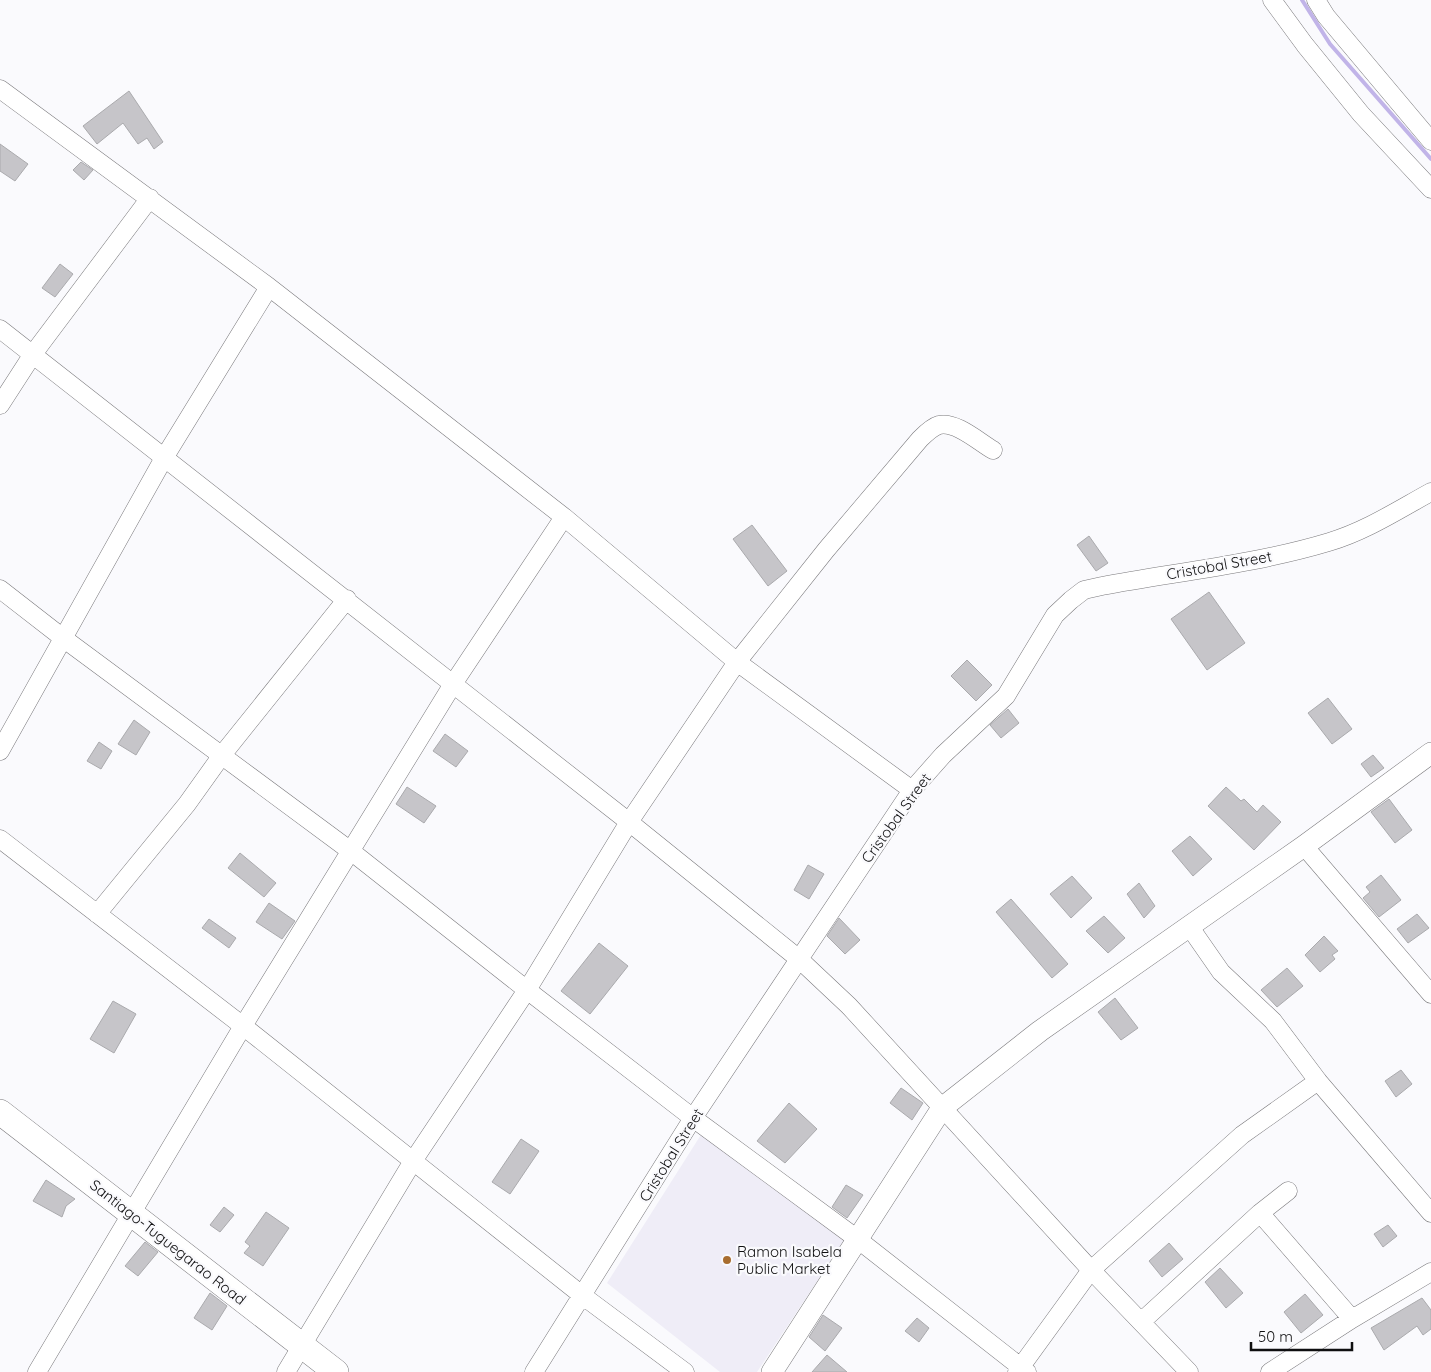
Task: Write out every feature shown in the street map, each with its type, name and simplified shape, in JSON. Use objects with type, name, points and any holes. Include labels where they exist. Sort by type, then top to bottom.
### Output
[{"type":"highway","name":"Santiago-Tuguegarao Road","points":[[0,1112],[336,1372]]},
{"type":"main road","points":[[772,1372],[856,1238],[942,1108],[1040,1031],[1304,846],[1431,753]]},
{"type":"street","points":[[1272,0],[1305,45],[1361,114],[1431,189]]},
{"type":"street","points":[[1316,0],[1326,16],[1431,141]]},
{"type":"street","points":[[1,93],[150,198],[269,287],[564,517],[737,662],[912,790]]},
{"type":"street","points":[[0,405],[33,354],[150,198]]},
{"type":"street","points":[[0,751],[164,458],[269,287]]},
{"type":"street","points":[[0,329],[347,599],[799,959],[849,1006],[1091,1270],[1189,1372]]},
{"type":"street","points":[[286,1372],[413,1162],[527,990],[629,822],[737,662],[826,550],[920,439],[932,429],[940,425],[950,425],[993,450]]},
{"type":"street","name":"Cristobal Street","points":[[534,1372],[693,1118],[912,790],[943,755],[1006,696],[1055,615],[1084,590],[1284,554],[1330,542],[1387,517],[1431,492]]},
{"type":"street","points":[[37,1372],[243,1026],[352,852],[453,684],[564,517]]},
{"type":"street","points":[[0,589],[63,638],[352,852],[693,1118],[856,1238],[1022,1370],[1091,1270],[1242,1135],[1318,1081]]},
{"type":"street","points":[[97,914],[187,804],[222,755],[347,599]]},
{"type":"street","points":[[0,839],[243,1026],[583,1296],[685,1372]]},
{"type":"street","points":[[1304,846],[1431,994]]},
{"type":"street","points":[[1189,926],[1221,972],[1272,1021],[1318,1081],[1431,1213]]},
{"type":"street","points":[[1141,1322],[1260,1212],[1288,1190]]},
{"type":"street","points":[[1260,1212],[1352,1319]]},
{"type":"street","points":[[1270,1372],[1352,1319],[1431,1272]]},
{"type":"shaded area","name":"Ramon Isabela Public Market","points":[[704,1130],[847,1236],[757,1372],[720,1372],[607,1283]]},
{"type":"building","points":[[129,91],[163,142],[154,149],[147,138],[138,144],[123,123],[97,144],[83,126]]},
{"type":"building","points":[[0,144],[28,164],[15,181],[0,171]]},
{"type":"building","points":[[81,162],[93,170],[84,180],[73,170]]},
{"type":"building","points":[[60,264],[73,274],[55,297],[42,288]]},
{"type":"building","points":[[752,525],[787,571],[768,586],[733,539]]},
{"type":"building","points":[[1089,536],[1108,563],[1096,571],[1077,545]]},
{"type":"building","points":[[1209,592],[1245,643],[1207,670],[1171,619]]},
{"type":"building","points":[[967,660],[992,685],[976,701],[951,676]]},
{"type":"building","points":[[1328,698],[1352,729],[1332,744],[1308,713]]},
{"type":"building","points":[[1008,709],[1019,723],[1001,738],[990,725]]},
{"type":"building","points":[[134,720],[150,732],[136,755],[118,744]]},
{"type":"building","points":[[445,734],[468,751],[456,767],[433,751]]},
{"type":"building","points":[[99,742],[112,751],[101,769],[87,761]]},
{"type":"building","points":[[1373,755],[1384,768],[1371,777],[1361,764]]},
{"type":"building","points":[[407,787],[436,806],[424,823],[396,804]]},
{"type":"building","points":[[1226,787],[1241,801],[1244,799],[1257,812],[1263,805],[1281,822],[1254,850],[1208,806]]},
{"type":"building","points":[[1389,799],[1412,830],[1395,843],[1371,812]]},
{"type":"building","points":[[1190,836],[1212,859],[1193,876],[1172,851]]},
{"type":"building","points":[[240,853],[276,883],[264,897],[228,868]]},
{"type":"building","points":[[808,865],[824,874],[809,899],[794,890]]},
{"type":"building","points":[[1381,875],[1401,900],[1379,917],[1363,898],[1370,892],[1366,887]]},
{"type":"building","points":[[1072,876],[1092,898],[1071,918],[1050,894]]},
{"type":"building","points":[[1139,883],[1155,906],[1144,918],[1127,894]]},
{"type":"building","points":[[1011,899],[1068,964],[1052,978],[996,912]]},
{"type":"building","points":[[269,903],[295,921],[282,939],[256,922]]},
{"type":"building","points":[[1417,914],[1429,928],[1408,943],[1397,929]]},
{"type":"building","points":[[1104,916],[1125,938],[1108,953],[1086,931]]},
{"type":"building","points":[[839,918],[860,940],[845,954],[827,936]]},
{"type":"building","points":[[209,919],[236,938],[229,948],[202,928]]},
{"type":"building","points":[[1324,936],[1338,951],[1332,955],[1335,959],[1320,972],[1305,955]]},
{"type":"building","points":[[599,943],[628,966],[590,1014],[561,991]]},
{"type":"building","points":[[1287,968],[1303,986],[1277,1007],[1261,990]]},
{"type":"building","points":[[1115,998],[1138,1028],[1121,1040],[1098,1012]]},
{"type":"building","points":[[113,1001],[136,1014],[114,1053],[90,1039]]},
{"type":"building","points":[[1401,1070],[1412,1084],[1396,1097],[1385,1081]]},
{"type":"building","points":[[901,1088],[923,1103],[912,1120],[890,1103]]},
{"type":"building","points":[[789,1103],[817,1129],[785,1163],[757,1141]]},
{"type":"building","points":[[521,1139],[539,1151],[510,1194],[492,1182]]},
{"type":"building","points":[[46,1180],[75,1199],[66,1206],[62,1217],[33,1201]]},
{"type":"building","points":[[846,1185],[863,1195],[847,1218],[832,1207]]},
{"type":"building","points":[[224,1207],[234,1215],[220,1232],[210,1225]]},
{"type":"building","points":[[266,1212],[289,1228],[263,1266],[244,1253],[250,1246],[245,1242]]},
{"type":"building","points":[[1388,1225],[1397,1236],[1383,1247],[1374,1234]]},
{"type":"building","points":[[145,1242],[158,1252],[138,1276],[125,1266]]},
{"type":"building","points":[[1169,1243],[1183,1259],[1162,1277],[1149,1261]]},
{"type":"building","points":[[1220,1268],[1243,1293],[1226,1308],[1205,1282]]},
{"type":"building","points":[[210,1293],[227,1306],[212,1330],[194,1318]]},
{"type":"building","points":[[1305,1294],[1323,1315],[1301,1333],[1284,1312]]},
{"type":"building","points":[[1422,1298],[1431,1310],[1431,1329],[1423,1335],[1417,1326],[1384,1350],[1371,1328]]},
{"type":"building","points":[[823,1315],[842,1328],[825,1351],[809,1337]]},
{"type":"building","points":[[917,1318],[929,1328],[919,1342],[905,1331]]},
{"type":"building","points":[[827,1355],[847,1372],[812,1372]]},
{"type":"waterway","points":[[1302,0],[1330,44],[1431,159]]},
{"type":"place","name":"Ramon Isabela Public Market","points":[[727,1260]]}]
